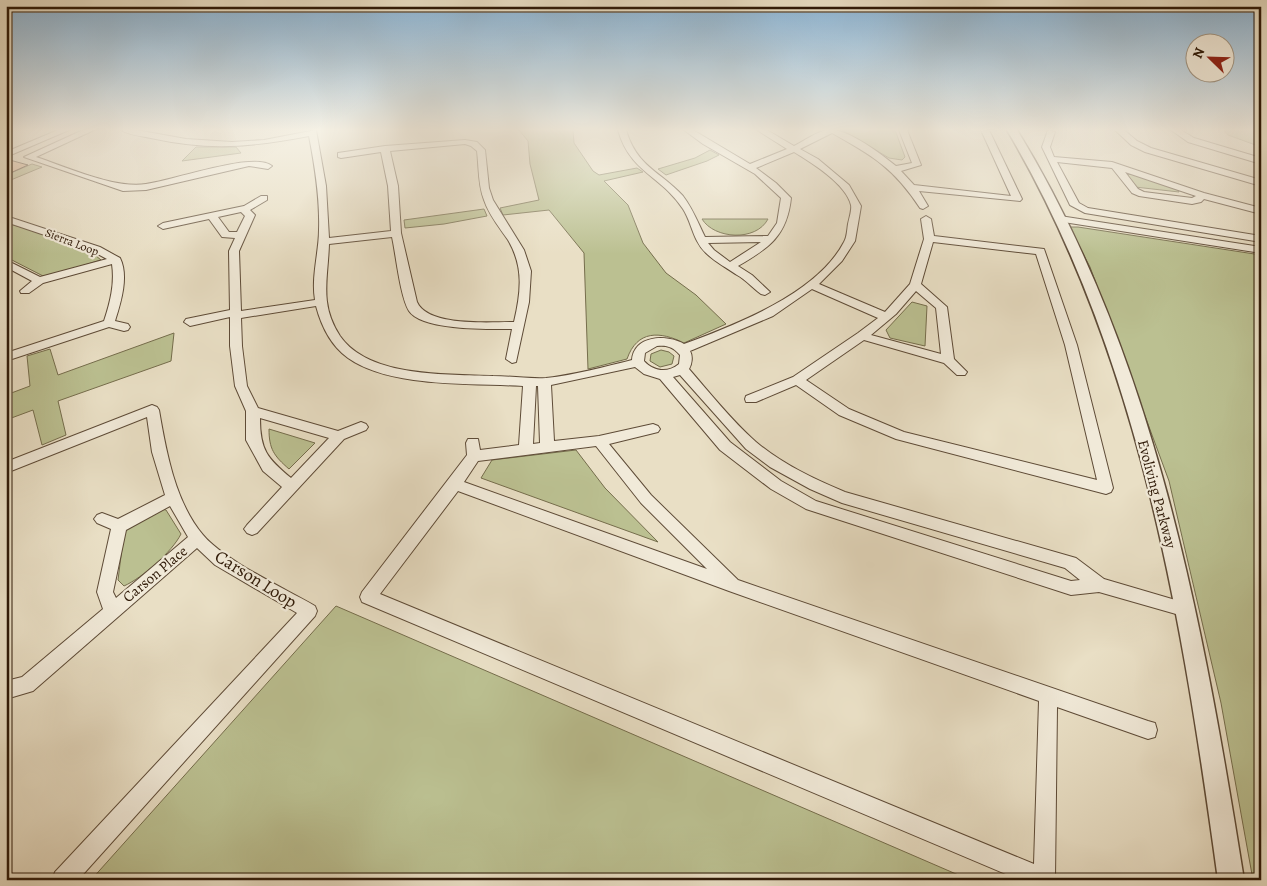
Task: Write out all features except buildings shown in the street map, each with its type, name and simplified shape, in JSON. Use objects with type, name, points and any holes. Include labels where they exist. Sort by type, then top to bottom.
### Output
[{"type":"street","points":[[72,171],[122,188],[146,187],[213,171]]},
{"type":"street","points":[[320,171],[323,198],[324,239],[321,298],[337,342],[352,356],[381,368],[433,378],[537,382],[588,375],[638,362]]},
{"type":"street","points":[[390,171],[396,229],[411,302],[415,311],[428,319],[472,326],[519,325]]},
{"type":"street","points":[[484,171],[487,197],[496,219],[513,240],[524,264],[527,286],[512,360]]},
{"type":"street","points":[[648,171],[668,186],[687,208],[708,250],[744,274],[765,292]]},
{"type":"street","points":[[730,266],[746,258],[770,239],[779,229],[786,198],[772,182],[756,171]]},
{"type":"street","points":[[683,349],[770,314],[814,283],[838,259],[850,240],[856,206],[846,187],[827,171]]},
{"type":"street","points":[[897,171],[914,188],[923,206]]},
{"type":"street","points":[[914,188],[1017,199],[1004,171]]},
{"type":"street","name":"Evoliving Parkway","points":[[1037,171],[1090,283],[1136,415],[1173,555],[1203,702],[1231,880]]},
{"type":"street","points":[[1057,171],[1075,205],[1084,210],[1261,239]]},
{"type":"street","points":[[1120,171],[1131,188],[1142,194],[1192,201],[1198,200],[1201,196]]},
{"type":"street","points":[[1131,171],[1201,196],[1261,211]]},
{"type":"street","points":[[1219,171],[1261,184]]},
{"type":"street","points":[[163,226],[243,209],[264,198]]},
{"type":"street","points":[[243,209],[250,214],[234,251],[236,346],[241,386],[253,411],[253,440],[268,467],[291,487]]},
{"type":"street","points":[[211,215],[226,235],[241,235]]},
{"type":"street","name":"Sierra Loop","points":[[6,219],[96,249],[116,260],[119,274],[115,302],[109,323]]},
{"type":"street","points":[[751,399],[797,380],[862,336],[889,315],[915,285],[928,239],[926,219]]},
{"type":"street","points":[[1060,219],[1261,250]]},
{"type":"street","points":[[324,239],[396,229]]},
{"type":"street","points":[[702,240],[770,239]]},
{"type":"street","points":[[797,380],[844,412],[901,436],[1106,488],[1071,345],[1040,251],[928,239]]},
{"type":"street","points":[[25,291],[39,281],[116,260]]},
{"type":"street","points":[[6,264],[39,281]]},
{"type":"street","points":[[814,283],[889,315]]},
{"type":"street","points":[[915,285],[941,306],[948,360]]},
{"type":"street","points":[[190,322],[235,312],[321,298]]},
{"type":"street","points":[[6,357],[109,323],[124,327]]},
{"type":"street","points":[[862,336],[948,360],[961,372]]},
{"type":"street","points":[[655,342],[670,343],[683,349],[688,360],[682,369],[664,375],[648,372],[638,362],[638,352],[655,342]]},
{"type":"street","points":[[682,369],[741,436],[785,470],[817,487],[842,497],[1070,563],[1099,585],[1183,609]]},
{"type":"street","points":[[664,375],[725,446],[776,485],[811,505],[1071,588],[1099,585]]},
{"type":"street","points":[[537,382],[547,448]]},
{"type":"street","points":[[526,450],[537,382]]},
{"type":"street","name":"Carson Loop","points":[[6,468],[152,410],[159,452],[173,498],[197,538],[221,560],[309,611],[63,880]]},
{"type":"street","points":[[253,411],[339,436]]},
{"type":"street","points":[[252,530],[339,436],[362,428]]},
{"type":"street","points":[[653,429],[599,442],[547,448],[526,450],[474,449],[455,484],[368,597],[1044,879],[1048,694]]},
{"type":"street","points":[[599,442],[646,500],[735,586]]},
{"type":"street","points":[[455,484],[735,586],[1148,730]]},
{"type":"street","points":[[102,519],[119,526],[173,498]]},
{"type":"street","name":"Carson Place","points":[[112,610],[105,592],[119,526]]},
{"type":"street","name":"Carson Place","points":[[6,690],[27,685],[197,538]]},
{"type":"green space","points":[[15,171],[32,171],[6,182],[6,175]]},
{"type":"green space","points":[[532,171],[594,171],[599,175],[619,171],[642,171],[604,181],[628,205],[643,243],[666,273],[696,295],[726,324],[684,343],[658,335],[643,338],[631,349],[627,359],[588,369],[584,253],[549,210],[503,215],[500,208],[539,200]]},
{"type":"green space","points":[[661,171],[677,171],[666,175]]},
{"type":"green space","points":[[1131,174],[1178,188],[1179,192],[1135,187],[1126,175]]},
{"type":"green space","points":[[484,209],[487,216],[444,224],[405,228],[404,220]]},
{"type":"green space","points":[[702,219],[768,219],[754,232],[735,235],[716,231]]},
{"type":"green space","points":[[6,223],[69,242],[92,253],[101,260],[45,277],[6,257]]},
{"type":"green space","points":[[1069,227],[1261,255],[1261,880],[1253,880],[1221,703],[1169,481],[1090,267]]},
{"type":"green space","points":[[912,302],[927,306],[925,346],[890,338],[886,330]]},
{"type":"green space","points":[[174,333],[171,361],[58,401],[66,435],[42,445],[33,410],[6,420],[6,395],[30,386],[27,356],[50,349],[58,375]]},
{"type":"green space","points":[[661,350],[669,352],[674,356],[672,364],[660,367],[650,361],[651,354]]},
{"type":"green space","points":[[269,429],[315,443],[289,469],[273,452]]},
{"type":"green space","points":[[576,450],[605,488],[658,542],[481,478],[492,460]]},
{"type":"green space","points":[[162,509],[166,510],[181,534],[171,549],[156,564],[124,586],[118,580],[124,532],[131,525]]},
{"type":"green space","points":[[336,606],[970,880],[91,880]]}]
